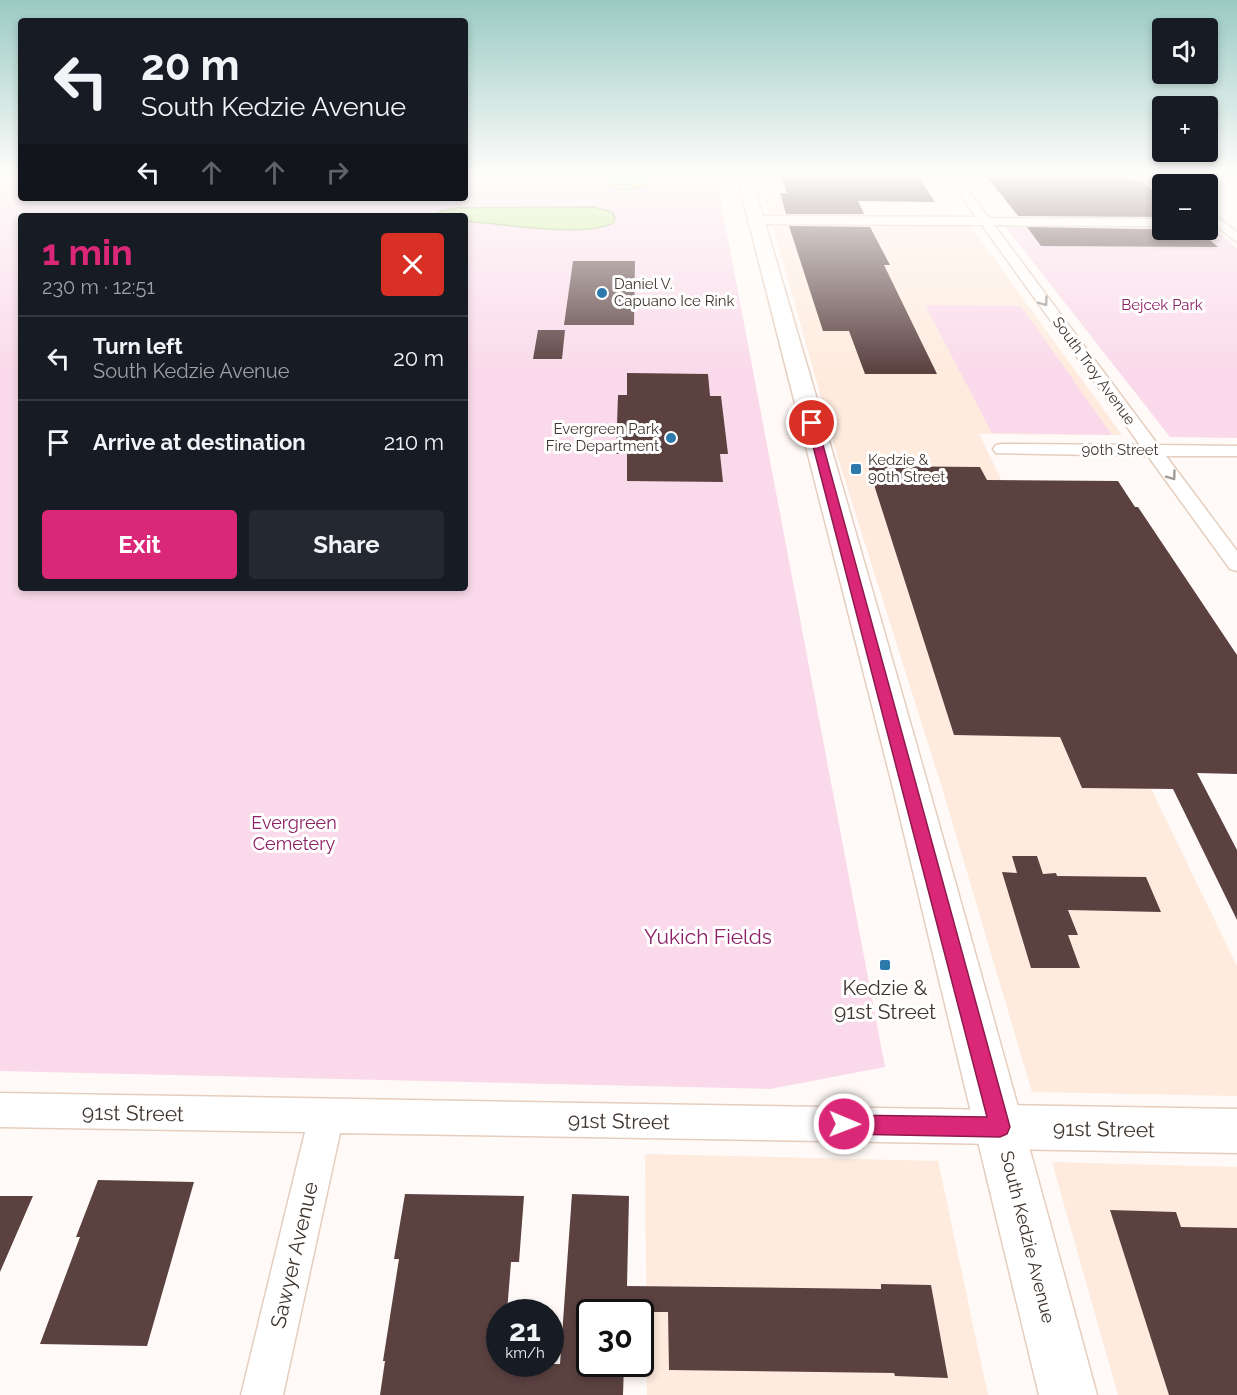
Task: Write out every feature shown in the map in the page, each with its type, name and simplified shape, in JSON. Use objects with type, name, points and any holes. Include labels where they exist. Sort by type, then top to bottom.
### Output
[{"type":"main road","name":"South Kedzie Avenue","points":[[762,241],[1000,1127],[1068,1395]]},
{"type":"street","name":"South Troy Avenue","points":[[1000,241],[1237,566]]},
{"type":"street","name":"90th Street","points":[[1002,449],[1237,451]]},
{"type":"street","name":"91st Street","points":[[0,1110],[1237,1131]]},
{"type":"street","name":"Sawyer Avenue","points":[[262,1395],[326,1116]]},
{"type":"shaded area","points":[[777,241],[981,241],[1122,435],[979,434],[1237,966],[1237,1096],[1032,1092],[943,791],[838,458]]},
{"type":"shaded area","points":[[645,1154],[938,1161],[988,1395],[647,1395],[647,1377],[654,1377],[654,1299],[646,1299]]},
{"type":"shaded area","points":[[1052,1162],[1237,1167],[1237,1395],[1118,1395]]},
{"type":"green space","points":[[0,241],[18,241],[18,591],[468,591],[468,241],[728,241],[885,1067],[770,1089],[0,1071]]},
{"type":"green space","name":"Bejcek Park","points":[[1017,241],[1229,241],[1237,248],[1237,438],[1170,437]]},
{"type":"green space","points":[[925,305],[1021,306],[1112,435],[992,433]]},
{"type":"building","points":[[794,241],[877,241],[890,265],[884,265],[937,374],[865,374],[849,331],[823,331]]},
{"type":"building","points":[[1037,241],[1211,241],[1218,247],[1041,246]]},
{"type":"building","name":"Daniel V. Capuano Ice Rink","points":[[573,261],[635,261],[634,325],[564,325]]},
{"type":"building","points":[[538,330],[565,330],[562,359],[533,359]]},
{"type":"building","name":"Evergreen Park Fire Department","points":[[627,373],[708,374],[710,396],[721,396],[728,454],[720,454],[723,482],[627,481],[627,454],[616,454],[618,395],[627,395]]},
{"type":"building","points":[[868,466],[980,467],[987,480],[1118,481],[1135,507],[1138,507],[1237,655],[1237,774],[1197,773],[1237,850],[1237,920],[1173,789],[1082,788],[1060,737],[954,735]]},
{"type":"building","points":[[1012,856],[1037,856],[1043,874],[1146,877],[1161,912],[1068,910],[1078,935],[1068,935],[1080,968],[1031,968],[1002,872],[1017,873]]},
{"type":"building","points":[[98,1180],[194,1182],[147,1346],[40,1344],[80,1237],[76,1237]]},
{"type":"building","points":[[405,1194],[524,1196],[519,1262],[511,1262],[508,1299],[486,1299],[486,1377],[564,1377],[564,1307],[572,1194],[629,1196],[627,1286],[881,1289],[881,1284],[931,1285],[948,1378],[895,1376],[894,1373],[669,1370],[668,1312],[654,1312],[654,1299],[576,1299],[576,1377],[624,1377],[623,1395],[380,1395],[399,1259],[394,1259]]},
{"type":"building","points":[[0,1196],[33,1196],[0,1272]]},
{"type":"building","points":[[1110,1210],[1176,1212],[1181,1227],[1237,1228],[1237,1395],[1169,1395]]},
{"type":"place","name":"Daniel V. Capuano Ice Rink","points":[[602,293]]},
{"type":"place","name":"Evergreen Park Fire Department","points":[[671,438]]},
{"type":"place","name":"Kedzie & 90th Street","points":[[856,469]]},
{"type":"place","name":"Kedzie & 91st Street","points":[[885,965]]},
{"type":"route","points":[[812,423],[1000,1127],[844,1124]]},
{"type":"park label","name":"Evergreen Cemetery","points":[[294,832]]},
{"type":"park label","name":"Yukich Fields","points":[[708,936]]}]
